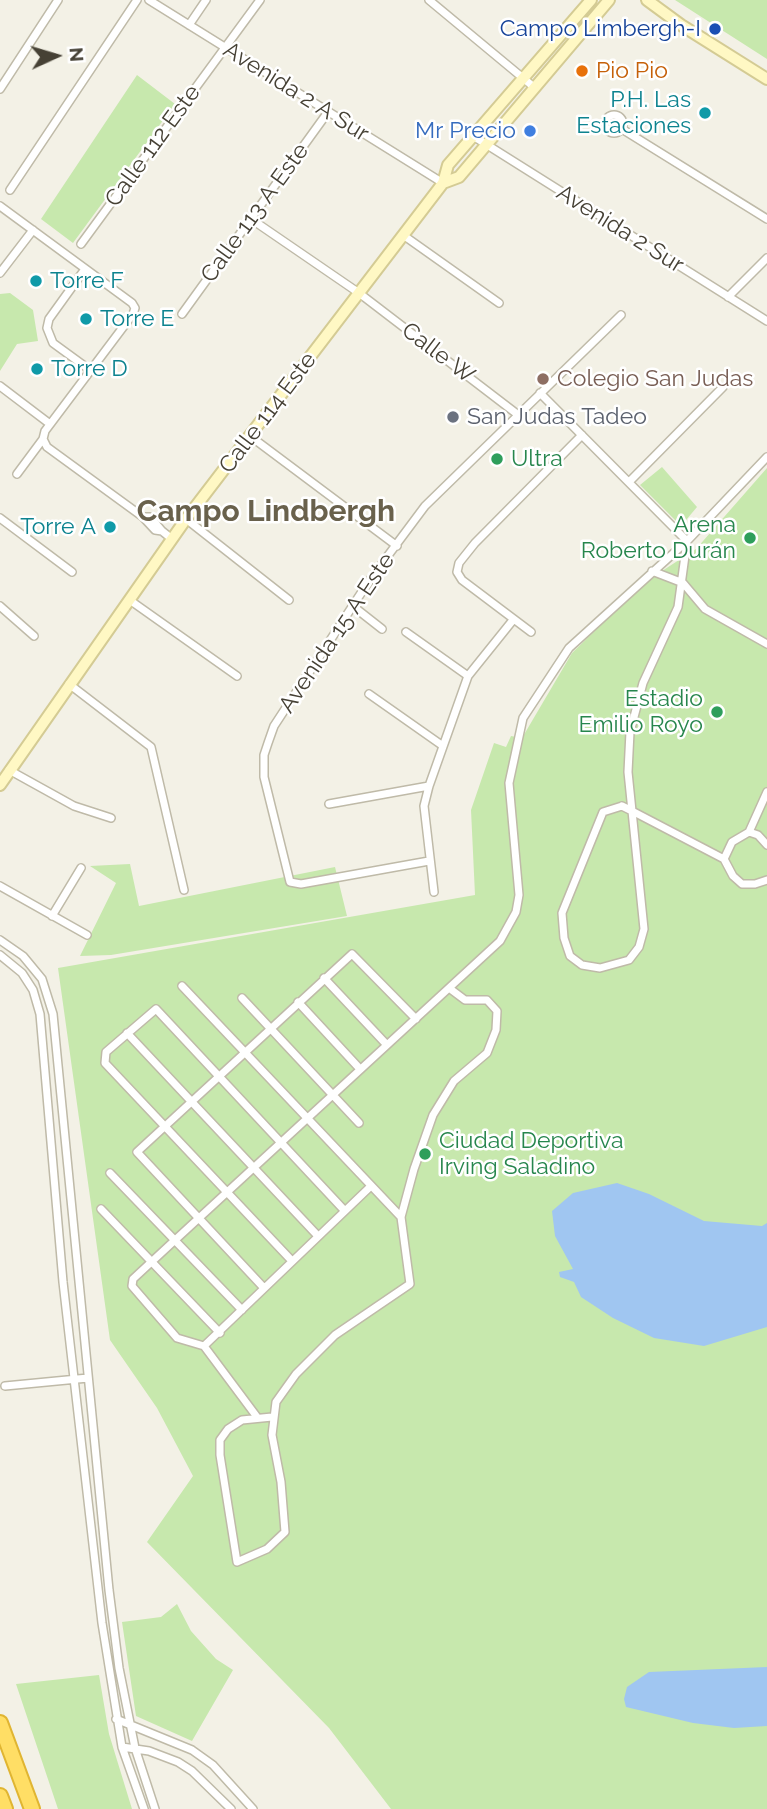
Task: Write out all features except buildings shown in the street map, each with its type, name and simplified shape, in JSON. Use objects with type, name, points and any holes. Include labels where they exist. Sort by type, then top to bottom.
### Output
[{"type":"highway","points":[[0,1723],[32,1809]]},
{"type":"highway","points":[[0,1796],[5,1809]]},
{"type":"street","points":[[0,89],[58,0]]},
{"type":"street","points":[[10,190],[137,0]]},
{"type":"street","name":"Avenida 2 A Sur","points":[[149,0],[443,183]]},
{"type":"street","points":[[189,25],[205,0]]},
{"type":"street","name":"Calle 112 Este","points":[[80,244],[260,0]]},
{"type":"street","points":[[429,0],[535,88]]},
{"type":"street","name":"Calle 114 Este","points":[[0,785],[186,519],[443,183],[448,165],[591,0]]},
{"type":"street","name":"Calle 114 Este","points":[[443,183],[459,177],[609,0]]},
{"type":"street","points":[[648,0],[767,79]]},
{"type":"street","name":"Calle 113 A Este","points":[[182,314],[328,112]]},
{"type":"street","points":[[622,129],[767,219]]},
{"type":"street","name":"Avenida 2 Sur","points":[[473,136],[767,321]]},
{"type":"street","points":[[0,206],[132,303],[135,308],[17,474]]},
{"type":"street","name":"Calle W","points":[[251,219],[359,293],[517,414]]},
{"type":"street","points":[[0,273],[33,230]]},
{"type":"street","points":[[403,235],[499,303]]},
{"type":"street","points":[[728,297],[767,258]]},
{"type":"street","points":[[85,269],[49,319],[47,328],[53,342],[90,370]]},
{"type":"street","name":"Avenida 15 A Este","points":[[429,860],[301,884],[290,882],[264,778],[264,755],[274,726],[369,581],[425,506],[621,315]]},
{"type":"street","points":[[0,386],[50,424]]},
{"type":"street","points":[[630,481],[723,387]]},
{"type":"street","points":[[540,393],[687,541],[678,607],[643,683],[630,732],[628,772],[632,811],[644,929],[639,947],[629,960],[600,968],[582,965],[570,956],[564,937],[562,913],[603,812],[622,806],[632,811],[724,859],[733,876],[742,884],[767,880]]},
{"type":"street","points":[[531,632],[462,580],[457,572],[459,563],[475,542],[582,435]]},
{"type":"street","points":[[250,436],[397,546]]},
{"type":"street","points":[[43,439],[47,447],[143,517],[150,517],[172,539]]},
{"type":"street","points":[[257,1417],[204,1346],[177,1338],[134,1291],[134,1279],[500,941],[516,912],[519,895],[509,783],[523,718],[569,648],[687,541],[767,457]]},
{"type":"street","points":[[0,518],[72,572]]},
{"type":"street","points":[[186,519],[289,600]]},
{"type":"street","points":[[652,571],[664,578],[683,583],[705,609],[767,644]]},
{"type":"street","points":[[131,601],[237,676]]},
{"type":"street","points":[[0,606],[34,636]]},
{"type":"street","points":[[354,607],[382,629]]},
{"type":"street","points":[[434,892],[424,806],[429,786],[468,676],[513,620]]},
{"type":"street","points":[[406,632],[468,676]]},
{"type":"street","points":[[69,684],[151,747],[184,890]]},
{"type":"street","points":[[369,694],[443,746]]},
{"type":"street","points":[[9,770],[74,806],[111,818]]},
{"type":"street","points":[[329,804],[429,786]]},
{"type":"street","points":[[724,859],[733,842],[749,832],[767,792]]},
{"type":"street","points":[[749,832],[758,835],[767,845]]},
{"type":"street","points":[[52,916],[81,869]]},
{"type":"street","points":[[0,886],[87,935]]},
{"type":"street","points":[[0,940],[23,956],[42,979],[54,1014],[110,1603],[135,1748],[155,1809]]},
{"type":"street","points":[[264,1288],[137,1152],[352,954],[416,1019]]},
{"type":"street","points":[[0,955],[22,973],[33,990],[40,1014],[62,1273],[102,1623],[122,1747],[144,1809]]},
{"type":"street","points":[[324,978],[387,1045]]},
{"type":"street","points":[[182,986],[401,1217]]},
{"type":"street","points":[[272,1417],[257,1417],[233,1424],[220,1440],[237,1562],[267,1549],[285,1532],[272,1417],[276,1402],[296,1374],[335,1335],[410,1284],[401,1217],[433,1115],[454,1082],[488,1053],[496,1030],[497,1011],[487,1000],[465,1000],[449,988]]},
{"type":"street","points":[[242,998],[359,1123]]},
{"type":"street","points":[[298,1002],[360,1069]]},
{"type":"street","points":[[292,1261],[105,1063],[106,1052],[156,1009],[344,1210]]},
{"type":"street","points":[[127,1034],[317,1235]]},
{"type":"street","points":[[110,1173],[242,1310]]},
{"type":"street","points":[[204,1346],[371,1186]]},
{"type":"street","points":[[101,1209],[220,1333]]},
{"type":"street","points":[[62,1273],[77,1272]]},
{"type":"street","points":[[5,1386],[88,1377]]},
{"type":"street","points":[[116,1719],[130,1722],[192,1750],[213,1765],[253,1809]]},
{"type":"street","points":[[122,1747],[165,1756],[185,1766],[231,1809]]},
{"type":"green space","points":[[675,0],[767,0],[767,59]]},
{"type":"green space","points":[[137,75],[175,104],[73,243],[41,219]]},
{"type":"green space","points":[[10,293],[33,310],[38,341],[17,344],[0,371],[0,294]]},
{"type":"green space","points":[[662,467],[697,507],[681,526],[640,485]]},
{"type":"green space","name":"Ciudad Deportiva Irving Saladino","points":[[767,468],[767,1809],[391,1809],[329,1728],[147,1542],[193,1476],[157,1408],[110,1340],[58,968],[475,895],[471,810],[494,743],[506,747],[511,736],[522,738],[572,653],[645,582],[696,549]]},
{"type":"green space","points":[[130,864],[139,906],[335,867],[347,916],[111,955],[80,956],[116,883],[90,866]]},
{"type":"green space","points":[[177,1604],[191,1631],[216,1659],[233,1670],[192,1741],[136,1716],[122,1622],[161,1617]]},
{"type":"green space","points":[[99,1675],[109,1734],[132,1809],[58,1809],[16,1684]]},
{"type":"water","points":[[617,1183],[649,1194],[704,1221],[762,1226],[767,1223],[767,1327],[704,1346],[654,1338],[613,1318],[581,1297],[574,1282],[560,1277],[559,1272],[573,1269],[555,1236],[552,1211],[573,1193]]},
{"type":"water","points":[[767,1667],[767,1726],[734,1728],[693,1723],[626,1707],[624,1699],[627,1687],[649,1672]]},
{"type":"place","name":"Campo Limbergh-I","points":[[715,29]]},
{"type":"place","name":"Pio Pio","points":[[582,71]]},
{"type":"place","name":"P.H. Las Estaciones","points":[[705,113]]},
{"type":"place","name":"Mr Precio","points":[[530,131]]},
{"type":"place","name":"Torre F","points":[[36,281]]},
{"type":"place","name":"Torre E","points":[[86,319]]},
{"type":"place","name":"Torre D","points":[[37,369]]},
{"type":"place","name":"Colegio San Judas","points":[[543,379]]},
{"type":"place","name":"San Judas Tadeo","points":[[453,417]]},
{"type":"place","name":"Ultra","points":[[497,459]]},
{"type":"place","name":"Torre A","points":[[110,527]]},
{"type":"place","name":"Arena Roberto Durán","points":[[750,538]]},
{"type":"place","name":"Estadio Emilio Royo","points":[[717,712]]},
{"type":"place","name":"Ciudad Deportiva Irving Saladino","points":[[425,1154]]},
{"type":"district","name":"Campo Lindbergh","points":[[266,512]]}]
